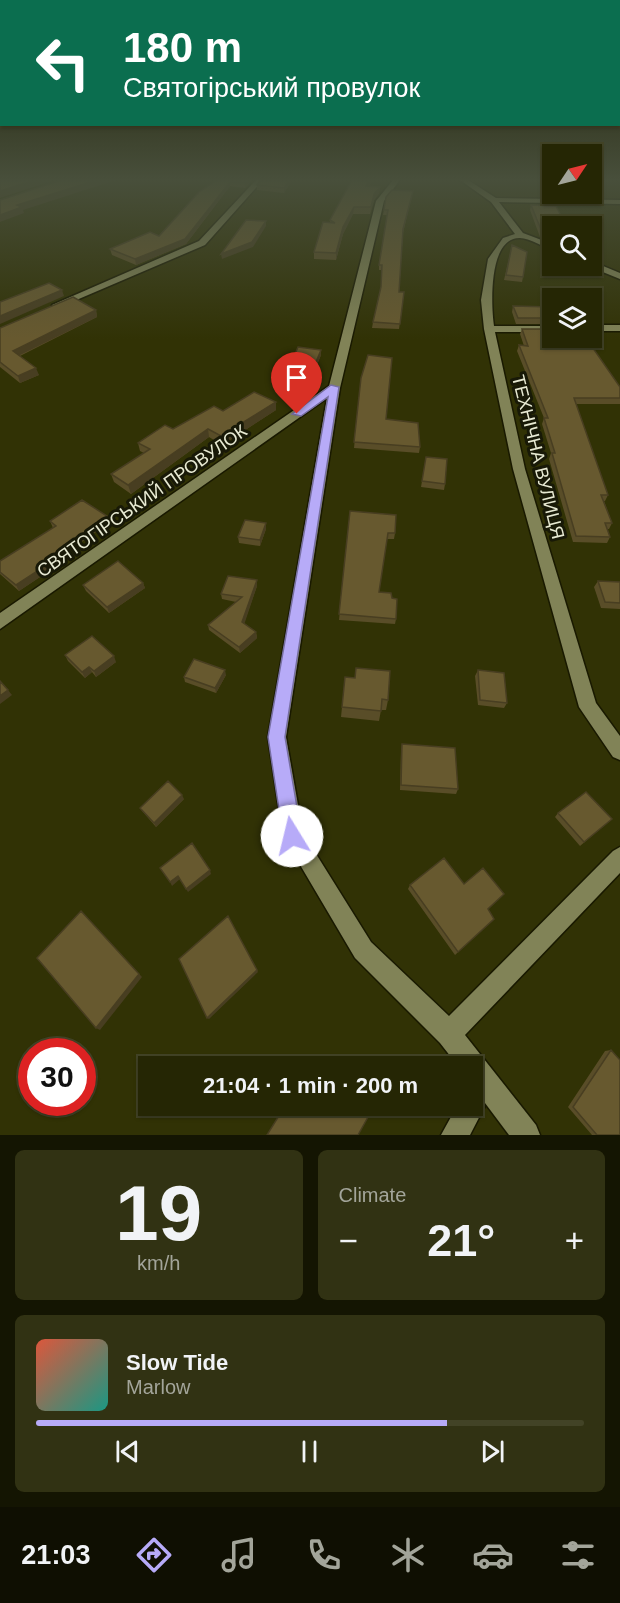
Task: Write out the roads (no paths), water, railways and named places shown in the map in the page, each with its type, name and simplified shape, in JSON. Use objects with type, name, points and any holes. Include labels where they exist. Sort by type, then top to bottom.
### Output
[{"type":"street","points":[[51,308],[202,243],[211,233]]},
{"type":"street","points":[[372,233],[334,387],[277,737],[292,836],[363,950],[449,1034],[526,1135]]},
{"type":"street","points":[[520,235],[542,243]]},
{"type":"street","name":"ТЕХНІЧНА ВУЛИЦЯ","points":[[520,235],[506,240],[492,259],[486,300],[489,329],[519,469],[588,707],[620,751]]},
{"type":"street","points":[[602,269],[620,276]]},
{"type":"street","points":[[602,328],[620,328]]},
{"type":"street","points":[[489,329],[542,329]]},
{"type":"street","name":"СВЯТОГІРСЬКИЙ ПРОВУЛОК","points":[[0,622],[334,387]]},
{"type":"street","points":[[449,1034],[620,858]]},
{"type":"street","points":[[483,1085],[485,1081]]},
{"type":"street","points":[[455,1135],[466,1116]]}]
